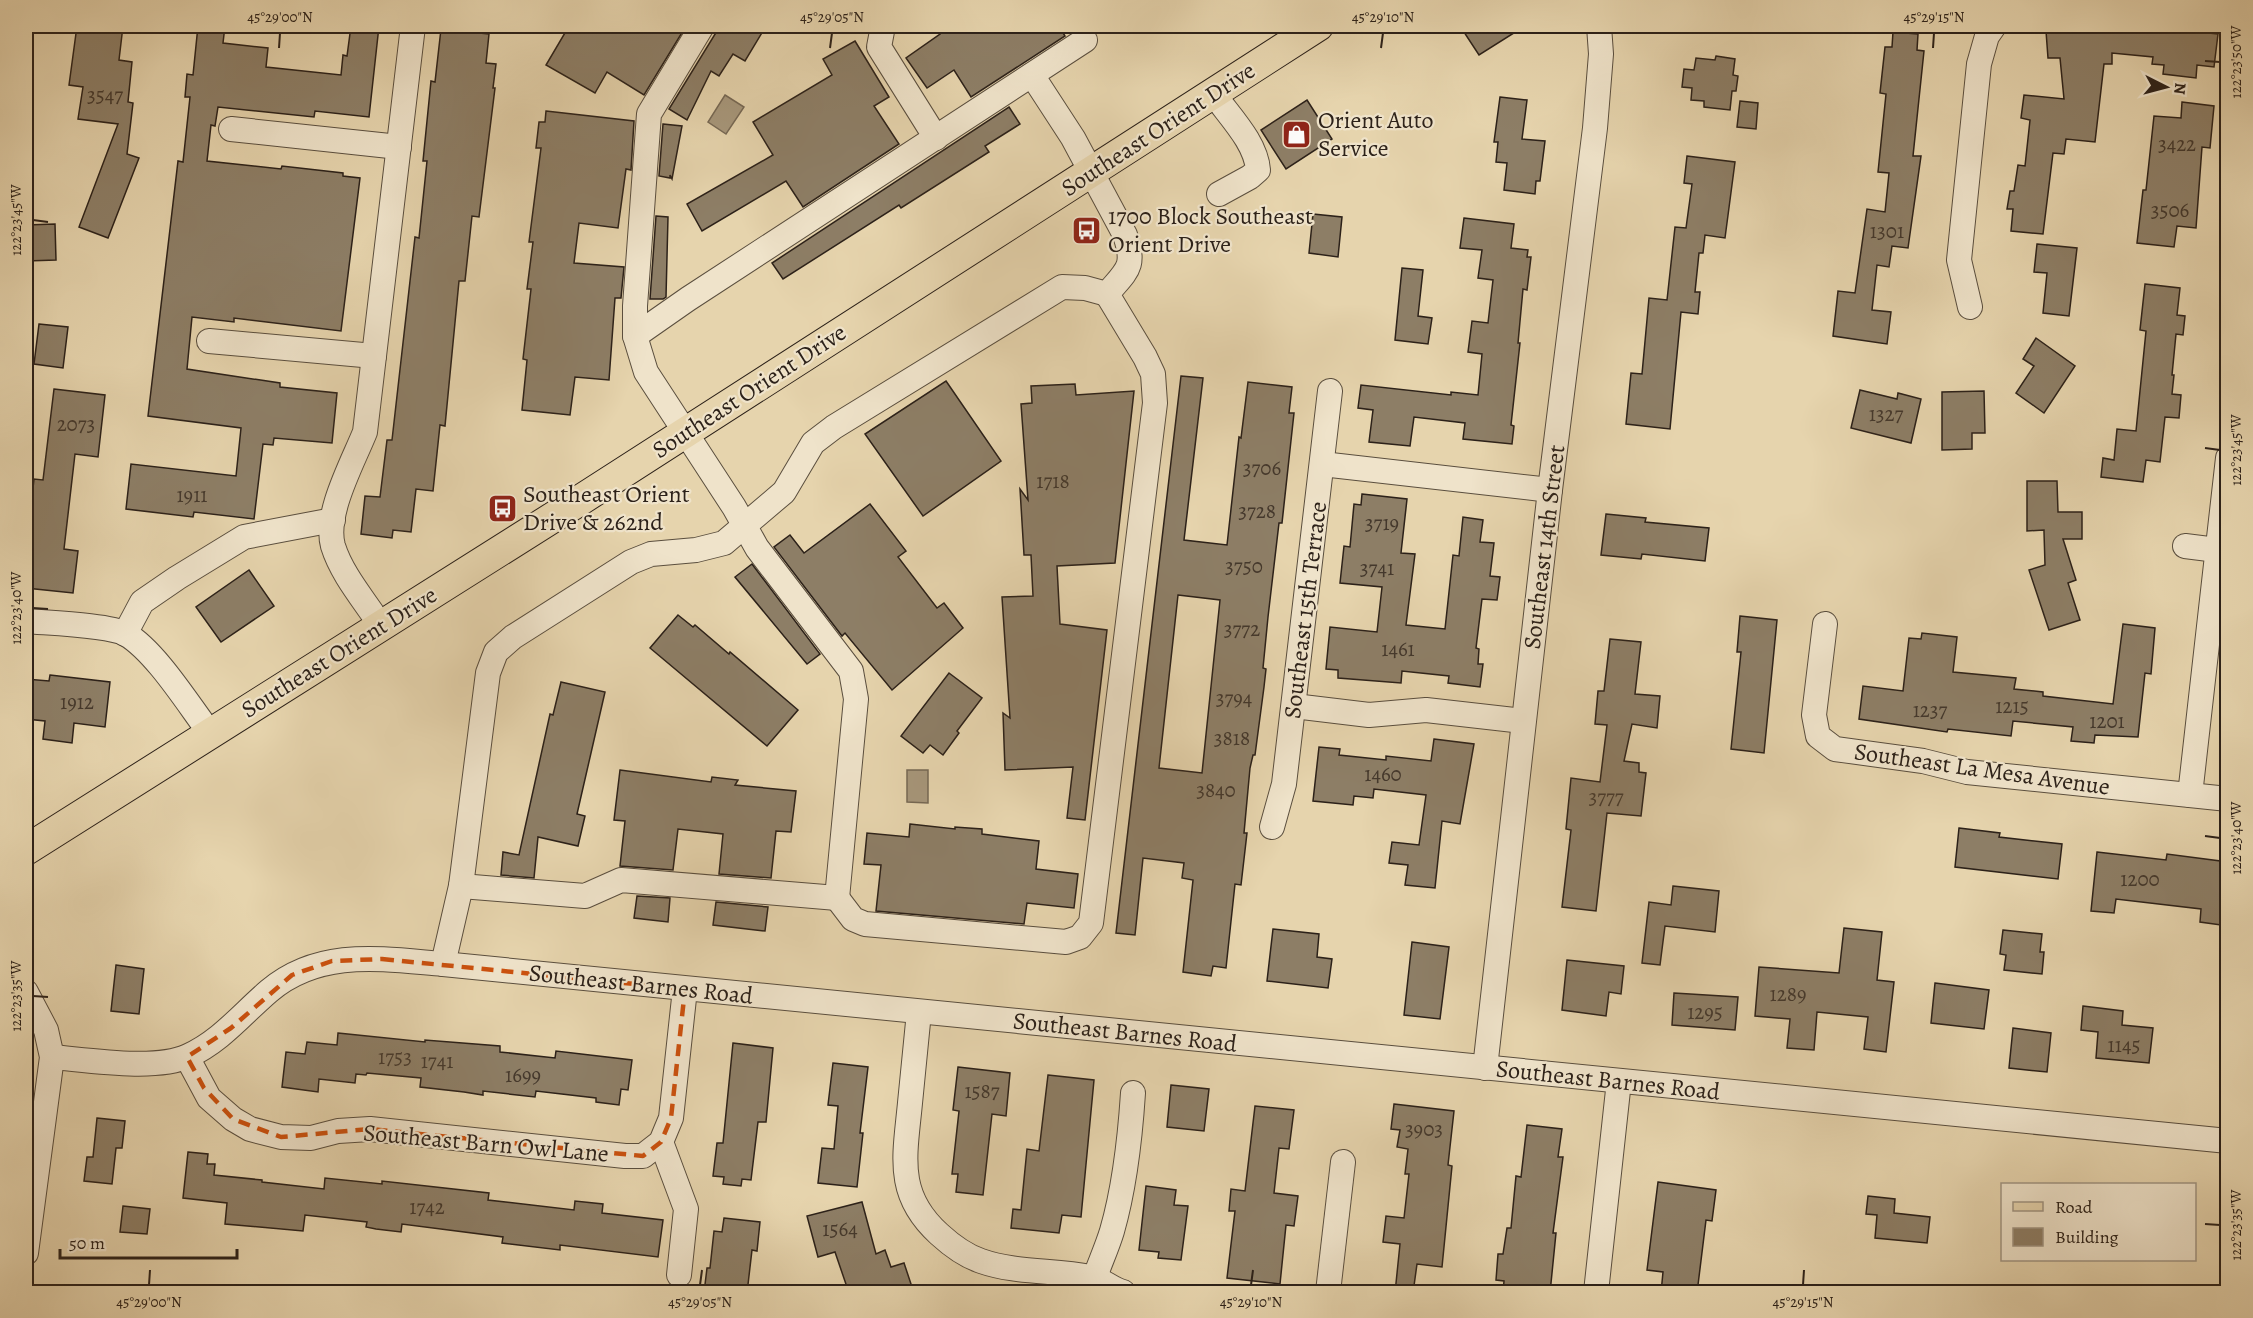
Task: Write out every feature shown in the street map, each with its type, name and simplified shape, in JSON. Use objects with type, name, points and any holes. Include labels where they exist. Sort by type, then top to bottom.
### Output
[{"type":"main road","name":"Southeast Orient Drive","points":[[26,850],[686,432],[1213,93],[1304,29]]},
{"type":"street","points":[[381,626],[343,569],[333,544],[333,520],[341,486],[365,432],[413,26]]},
{"type":"street","points":[[443,964],[461,886],[482,706],[488,673],[496,652],[513,637],[631,562],[651,554],[696,550],[724,543],[745,527],[784,492],[813,443],[834,427],[1062,287],[1085,288],[1107,294],[1153,374],[1155,403],[1091,923],[1080,937],[1066,942],[865,924],[853,919],[837,898],[856,699],[851,671],[757,548],[745,527],[686,432],[646,372],[635,336],[635,306],[649,114],[702,26]]},
{"type":"street","points":[[883,26],[879,47],[936,138]]},
{"type":"street","name":"Southeast 14th Street","points":[[1485,1068],[1550,490],[1595,128],[1601,54],[1599,26]]},
{"type":"street","points":[[1970,307],[1959,260],[1979,64],[1987,36],[1994,26]]},
{"type":"street","points":[[635,336],[1085,40]]},
{"type":"street","points":[[1032,75],[1073,138],[1125,235],[1131,251],[1129,267],[1107,294]]},
{"type":"street","points":[[1213,93],[1252,148],[1258,170],[1219,194]]},
{"type":"street","points":[[231,129],[399,147]]},
{"type":"street","points":[[209,341],[374,356]]},
{"type":"street","name":"Southeast 15th Terrace","points":[[1272,827],[1279,809],[1284,784],[1330,391]]},
{"type":"street","points":[[2190,795],[2228,458]]},
{"type":"street","points":[[1323,464],[1550,490]]},
{"type":"street","points":[[125,633],[142,602],[244,537],[333,520]]},
{"type":"street","points":[[2185,546],[2217,550]]},
{"type":"street","points":[[26,621],[92,627],[125,633],[163,669],[210,733]]},
{"type":"street","name":"Southeast La Mesa Avenue","points":[[1825,624],[1814,715],[1818,736],[1835,749],[1923,760],[1967,772],[2228,799]]},
{"type":"street","points":[[1294,706],[1369,715],[1426,710],[1523,721]]},
{"type":"street","points":[[461,886],[585,896],[621,880],[837,898]]},
{"type":"street","name":"Southeast Barnes Road","points":[[52,1057],[132,1064],[187,1057],[231,1028],[270,991],[292,975],[332,961],[355,958],[443,964],[2228,1141]]},
{"type":"street","points":[[679,1275],[686,1209],[661,1142],[671,1118],[685,989]]},
{"type":"street","points":[[26,992],[46,1030],[52,1057],[26,1253]]},
{"type":"street","points":[[919,1011],[904,1163],[910,1196],[924,1220],[950,1245],[980,1261],[1012,1268],[1053,1271],[1123,1293]]},
{"type":"street","name":"Southeast Barn Owl Lane","points":[[187,1057],[209,1098],[233,1119],[250,1129],[281,1137],[311,1138],[338,1131],[369,1129],[625,1156],[643,1156],[661,1142]]},
{"type":"street","points":[[1596,1293],[1619,1081]]},
{"type":"street","points":[[1092,1285],[1112,1232],[1123,1185],[1133,1093]]},
{"type":"street","points":[[1328,1293],[1343,1162]]},
{"type":"highlighted area","points":[[382,959],[685,989],[671,1118],[661,1142],[643,1156],[370,1129],[281,1137],[233,1119],[204,1088],[187,1057],[231,1028],[292,975],[332,961]]},
{"type":"shaded area","points":[[725,95],[744,107],[726,134],[708,122]]},
{"type":"shaded area","points":[[907,770],[928,770],[928,803],[907,802]]},
{"type":"building","points":[[77,26],[123,26],[119,60],[132,62],[128,102],[133,103],[127,154],[139,158],[108,238],[79,227],[118,124],[78,119],[83,87],[69,85]]},
{"type":"building","points":[[198,26],[225,26],[223,43],[268,48],[266,67],[341,75],[343,55],[347,56],[351,26],[379,26],[369,117],[315,111],[314,117],[218,107],[215,126],[211,125],[207,161],[281,169],[282,166],[343,173],[343,176],[360,178],[341,331],[234,318],[234,322],[192,317],[187,369],[280,383],[280,387],[337,393],[332,443],[274,438],[273,445],[263,444],[254,519],[194,512],[193,517],[126,509],[131,464],[236,476],[241,428],[148,416],[178,161],[183,162],[190,97],[185,97],[187,74],[193,75]]},
{"type":"building","points":[[569,26],[674,26],[683,31],[644,95],[607,72],[595,93],[546,65]]},
{"type":"building","points":[[720,26],[766,26],[745,61],[733,54],[719,76],[711,71],[687,120],[669,109]]},
{"type":"building","points":[[934,26],[1059,26],[1065,36],[971,97],[954,70],[927,88],[906,58],[940,34]]},
{"type":"building","points":[[1460,26],[1525,26],[1479,55]]},
{"type":"building","points":[[2142,26],[2218,34],[2214,67],[2197,65],[2196,78],[2163,74],[2164,65],[2152,64],[2153,57],[2112,53],[2112,64],[2104,64],[2095,142],[2066,139],[2064,154],[2053,153],[2043,234],[2011,231],[2013,209],[2007,209],[2010,191],[2014,191],[2018,165],[2025,166],[2030,120],[2021,118],[2024,95],[2064,99],[2060,58],[2048,58],[2046,31]]},
{"type":"building","points":[[441,29],[489,34],[486,63],[496,64],[493,88],[495,88],[479,217],[472,216],[465,281],[459,281],[445,426],[440,425],[433,491],[416,489],[411,532],[393,530],[392,538],[361,534],[365,496],[380,497],[387,440],[392,440],[415,237],[419,238],[427,161],[423,161],[431,81],[435,82]]},
{"type":"building","points":[[1893,32],[1918,34],[1917,50],[1924,51],[1913,156],[1921,156],[1908,248],[1892,246],[1889,267],[1877,265],[1872,310],[1891,312],[1887,344],[1833,336],[1838,291],[1855,293],[1867,209],[1885,212],[1889,173],[1878,172],[1886,94],[1880,93],[1885,47],[1892,47]]},
{"type":"building","points":[[855,41],[889,97],[874,106],[899,144],[803,207],[786,181],[702,231],[687,204],[773,155],[753,122],[832,75],[823,59]]},
{"type":"building","points":[[1716,56],[1735,59],[1733,75],[1738,76],[1736,91],[1732,91],[1730,110],[1704,107],[1704,101],[1691,100],[1692,88],[1682,87],[1684,69],[1694,70],[1696,58],[1715,60]]},
{"type":"building","points":[[1500,97],[1527,100],[1522,139],[1545,141],[1540,181],[1536,181],[1535,194],[1504,190],[1507,163],[1496,162],[1498,142],[1494,142]]},
{"type":"building","name":"Orient Auto Service","points":[[1307,100],[1332,139],[1286,169],[1261,130]]},
{"type":"building","points":[[1740,101],[1758,103],[1756,129],[1737,127]]},
{"type":"building","points":[[2182,102],[2214,106],[2210,148],[2202,147],[2196,228],[2177,226],[2174,247],[2137,243],[2143,190],[2146,190],[2154,116],[2181,118]]},
{"type":"building","points":[[1009,107],[1020,124],[985,146],[989,152],[901,208],[899,205],[783,279],[772,263]]},
{"type":"building","points":[[546,111],[634,121],[631,170],[626,169],[618,228],[579,223],[574,263],[624,267],[621,298],[615,298],[609,380],[575,377],[570,415],[522,410],[527,360],[523,359],[531,289],[527,289],[533,242],[529,242],[541,148],[536,148],[539,122],[545,122]]},
{"type":"building","points":[[663,124],[682,126],[672,179],[670,175],[670,178],[659,176]]},
{"type":"building","points":[[1687,156],[1735,162],[1725,238],[1705,235],[1703,253],[1699,253],[1695,292],[1700,292],[1698,314],[1681,312],[1670,429],[1626,424],[1631,373],[1642,374],[1649,298],[1667,300],[1675,227],[1686,228],[1692,184],[1684,183]]},
{"type":"building","points":[[1313,214],[1342,217],[1338,257],[1309,253]]},
{"type":"building","points":[[656,216],[668,217],[666,297],[663,299],[650,299]]},
{"type":"building","points":[[1464,218],[1514,224],[1511,248],[1528,250],[1527,257],[1531,257],[1527,290],[1523,289],[1511,425],[1514,426],[1512,444],[1463,439],[1465,423],[1414,417],[1410,446],[1369,442],[1373,410],[1358,408],[1361,385],[1451,395],[1451,392],[1478,395],[1482,354],[1468,352],[1472,321],[1488,323],[1493,280],[1478,278],[1482,250],[1460,248]]},
{"type":"building","points":[[55,224],[56,260],[26,261],[26,225]]},
{"type":"building","points":[[2037,244],[2077,248],[2069,316],[2043,313],[2047,273],[2034,272]]},
{"type":"building","points":[[1402,268],[1423,270],[1418,316],[1432,318],[1428,344],[1395,340]]},
{"type":"building","points":[[2145,284],[2180,288],[2177,315],[2185,316],[2183,335],[2176,334],[2172,375],[2174,375],[2172,394],[2181,395],[2179,418],[2165,417],[2160,462],[2146,460],[2143,482],[2101,477],[2103,458],[2114,460],[2117,429],[2136,431],[2146,331],[2140,330]]},
{"type":"building","points":[[39,324],[68,327],[63,368],[34,364]]},
{"type":"building","points":[[2036,338],[2075,366],[2044,413],[2016,393],[2034,366],[2023,359]]},
{"type":"building","points":[[1181,376],[1203,378],[1184,540],[1227,545],[1239,437],[1241,438],[1248,382],[1292,387],[1289,413],[1294,413],[1282,523],[1279,523],[1268,617],[1263,668],[1266,669],[1264,687],[1255,755],[1253,755],[1250,768],[1244,833],[1247,833],[1241,885],[1235,884],[1226,968],[1213,966],[1211,976],[1183,972],[1193,880],[1182,878],[1184,863],[1143,858],[1135,935],[1116,933]],"holes":[[[1178,595],[1220,600],[1202,773],[1159,768]]]},
{"type":"building","points":[[946,381],[1001,461],[923,516],[865,434]]},
{"type":"building","points":[[1075,384],[1076,395],[1134,391],[1115,563],[1057,566],[1060,624],[1107,630],[1085,820],[1067,818],[1073,767],[1005,770],[1003,713],[1010,718],[1002,597],[1033,596],[1031,555],[1024,555],[1020,489],[1028,500],[1021,404],[1032,403],[1031,386]]},
{"type":"building","points":[[54,389],[105,395],[98,457],[75,454],[64,549],[78,551],[73,593],[26,588],[26,534],[28,534],[34,479],[43,480]]},
{"type":"building","points":[[1860,390],[1897,399],[1898,393],[1921,399],[1911,443],[1851,428]]},
{"type":"building","points":[[1984,391],[1985,433],[1972,433],[1972,449],[1942,450],[1942,392]]},
{"type":"building","points":[[2027,481],[2057,481],[2058,512],[2082,512],[2082,539],[2063,539],[2076,580],[2068,583],[2080,620],[2049,630],[2029,570],[2045,565],[2044,530],[2027,531]]},
{"type":"building","points":[[1362,494],[1407,499],[1401,553],[1415,554],[1406,625],[1445,629],[1453,555],[1459,556],[1463,517],[1483,520],[1480,542],[1494,543],[1490,576],[1500,577],[1497,600],[1482,599],[1476,648],[1479,649],[1478,664],[1483,664],[1480,687],[1448,683],[1449,676],[1402,671],[1401,683],[1338,678],[1338,670],[1326,669],[1330,627],[1377,632],[1382,587],[1340,583],[1344,546],[1350,547],[1354,504],[1361,505]]},
{"type":"building","points":[[870,504],[906,551],[898,557],[937,608],[944,603],[963,628],[892,690],[845,633],[842,636],[774,547],[790,535],[804,553]]},
{"type":"building","points":[[1606,514],[1646,518],[1645,522],[1709,528],[1705,561],[1642,554],[1641,559],[1601,555]]},
{"type":"building","points":[[752,564],[820,654],[807,664],[735,577]]},
{"type":"building","points":[[249,570],[274,606],[221,642],[196,607]]},
{"type":"building","points":[[678,615],[693,627],[695,625],[729,654],[730,652],[798,710],[767,746],[650,648]]},
{"type":"building","points":[[1740,616],[1777,620],[1764,753],[1731,749],[1741,652],[1737,652]]},
{"type":"building","points":[[2123,624],[2155,628],[2151,674],[2145,673],[2138,737],[2095,735],[2094,743],[2071,741],[2073,727],[2013,721],[2011,736],[1948,729],[1947,732],[1859,719],[1863,686],[1903,691],[1909,638],[1921,639],[1922,633],[1957,637],[1953,672],[2016,678],[2014,689],[2043,692],[2043,696],[2113,704]]},
{"type":"building","points":[[1610,639],[1641,642],[1635,694],[1660,696],[1657,728],[1632,724],[1624,761],[1639,763],[1639,772],[1646,773],[1641,816],[1607,813],[1596,911],[1562,907],[1571,830],[1566,829],[1571,778],[1600,782],[1607,725],[1595,724],[1598,691],[1604,691]]},
{"type":"building","points":[[949,673],[982,698],[957,731],[959,733],[943,755],[930,745],[923,753],[901,736]]},
{"type":"building","points":[[50,675],[110,682],[105,727],[74,723],[72,743],[43,739],[45,721],[26,719],[26,679],[49,681]]},
{"type":"building","points":[[561,682],[605,692],[577,814],[585,816],[578,846],[538,837],[534,878],[501,875],[503,852],[519,855],[550,714],[553,715]]},
{"type":"building","points":[[1434,739],[1474,744],[1460,824],[1442,821],[1435,888],[1405,885],[1408,865],[1389,863],[1392,842],[1419,845],[1426,795],[1374,789],[1373,798],[1354,796],[1353,805],[1313,801],[1319,747],[1340,749],[1339,755],[1386,760],[1386,756],[1431,761]]},
{"type":"building","points":[[620,770],[711,782],[712,777],[738,780],[735,785],[796,791],[791,832],[776,831],[771,878],[719,874],[723,834],[678,829],[673,870],[620,866],[625,821],[614,820]]},
{"type":"building","points":[[910,824],[955,829],[955,827],[982,829],[982,834],[1039,841],[1036,869],[1078,874],[1074,908],[1027,903],[1024,924],[876,911],[881,865],[864,864],[867,833],[909,837]]},
{"type":"building","points":[[1959,828],[2000,833],[1999,837],[2062,844],[2058,879],[1955,867]]},
{"type":"building","points":[[2097,852],[2166,860],[2167,854],[2228,862],[2228,926],[2200,922],[2201,909],[2116,899],[2114,913],[2091,911]]},
{"type":"building","points":[[1673,886],[1719,891],[1715,932],[1665,926],[1660,965],[1642,963],[1649,902],[1671,905]]},
{"type":"building","points":[[637,896],[670,898],[668,922],[634,918]]},
{"type":"building","points":[[716,902],[768,907],[765,931],[713,925]]},
{"type":"building","points":[[1844,928],[1882,932],[1877,980],[1894,982],[1886,1052],[1864,1049],[1868,1017],[1817,1012],[1814,1050],[1787,1048],[1790,1019],[1755,1016],[1759,967],[1839,973]]},
{"type":"building","points":[[1273,929],[1319,934],[1317,957],[1332,959],[1328,988],[1267,981]]},
{"type":"building","points":[[2003,930],[2042,934],[2040,952],[2044,952],[2042,974],[2004,970],[2006,955],[2000,954]]},
{"type":"building","points":[[1412,942],[1449,947],[1440,1019],[1404,1015]]},
{"type":"building","points":[[1567,960],[1624,966],[1621,994],[1609,992],[1606,1016],[1562,1010]]},
{"type":"building","points":[[116,965],[144,969],[139,1014],[111,1011]]},
{"type":"building","points":[[1935,983],[1989,990],[1984,1029],[1931,1023]]},
{"type":"building","points":[[1674,993],[1738,997],[1735,1030],[1672,1025]]},
{"type":"building","points":[[2083,1006],[2123,1011],[2122,1025],[2153,1028],[2149,1063],[2096,1058],[2098,1032],[2081,1030]]},
{"type":"building","points":[[2013,1028],[2051,1033],[2047,1072],[2009,1068]]},
{"type":"building","points":[[338,1033],[425,1042],[425,1040],[500,1046],[500,1052],[555,1058],[556,1051],[632,1060],[628,1090],[621,1089],[619,1105],[596,1102],[596,1098],[536,1091],[535,1097],[483,1091],[483,1095],[420,1087],[421,1078],[367,1073],[366,1075],[356,1074],[355,1083],[319,1079],[318,1092],[282,1087],[286,1052],[305,1054],[307,1042],[337,1045]]},
{"type":"building","points":[[733,1043],[773,1048],[766,1122],[758,1122],[751,1180],[742,1179],[741,1186],[723,1184],[724,1177],[713,1176],[717,1143],[723,1143]]},
{"type":"building","points":[[833,1063],[868,1067],[860,1133],[863,1133],[857,1187],[818,1183],[822,1148],[834,1149],[838,1106],[828,1105]]},
{"type":"building","points":[[958,1067],[1010,1073],[1006,1116],[992,1114],[983,1195],[956,1192],[958,1174],[952,1174],[959,1111],[953,1110]]},
{"type":"building","points":[[1048,1075],[1094,1080],[1081,1217],[1062,1215],[1059,1233],[1011,1228],[1013,1209],[1021,1210],[1027,1149],[1039,1151]]},
{"type":"building","points":[[1171,1085],[1209,1089],[1204,1131],[1167,1127]]},
{"type":"building","points":[[1394,1104],[1454,1111],[1448,1165],[1452,1166],[1442,1267],[1417,1264],[1413,1293],[1395,1293],[1400,1244],[1383,1242],[1386,1216],[1404,1218],[1409,1174],[1405,1174],[1408,1149],[1397,1147],[1400,1130],[1391,1129]]},
{"type":"building","points":[[1255,1106],[1294,1110],[1289,1149],[1279,1148],[1274,1193],[1298,1196],[1294,1226],[1286,1225],[1280,1284],[1227,1278],[1235,1211],[1229,1211],[1231,1189],[1245,1191]]},
{"type":"building","points":[[97,1118],[125,1121],[122,1148],[116,1148],[112,1184],[84,1181],[87,1157],[93,1157]]},
{"type":"building","points":[[1527,1125],[1562,1129],[1558,1157],[1563,1157],[1553,1233],[1556,1233],[1550,1293],[1503,1293],[1504,1281],[1496,1280],[1498,1254],[1503,1254],[1507,1228],[1511,1228],[1516,1176],[1521,1177]]},
{"type":"building","points":[[188,1152],[208,1154],[207,1164],[215,1164],[214,1175],[262,1180],[262,1182],[324,1189],[325,1178],[382,1184],[382,1181],[489,1193],[488,1200],[574,1210],[575,1201],[603,1204],[602,1213],[663,1220],[658,1257],[560,1245],[560,1250],[502,1243],[503,1237],[402,1224],[401,1232],[366,1227],[367,1222],[305,1215],[303,1231],[225,1224],[227,1203],[183,1198]]},
{"type":"building","points":[[1658,1182],[1716,1190],[1712,1221],[1706,1220],[1697,1293],[1661,1293],[1663,1272],[1647,1270]]},
{"type":"building","points":[[1146,1186],[1176,1190],[1174,1205],[1188,1206],[1181,1260],[1158,1258],[1159,1252],[1139,1250]]},
{"type":"building","points":[[1868,1196],[1895,1199],[1894,1213],[1930,1217],[1927,1243],[1875,1238],[1877,1215],[1866,1214]]},
{"type":"building","points":[[862,1202],[876,1254],[885,1250],[891,1267],[904,1263],[914,1293],[849,1293],[835,1252],[818,1257],[807,1216]]},
{"type":"building","points":[[123,1206],[150,1209],[147,1234],[120,1232]]},
{"type":"building","points":[[724,1218],[760,1222],[757,1251],[752,1250],[747,1293],[704,1293],[707,1268],[710,1268],[714,1231],[722,1232]]},
{"type":"place","name":"Orient Auto Service","points":[[1297,134]]},
{"type":"place","name":"1700 Block Southeast Orient Drive","points":[[1087,230]]},
{"type":"place","name":"Southeast Orient Drive & 262nd","points":[[502,508]]}]
